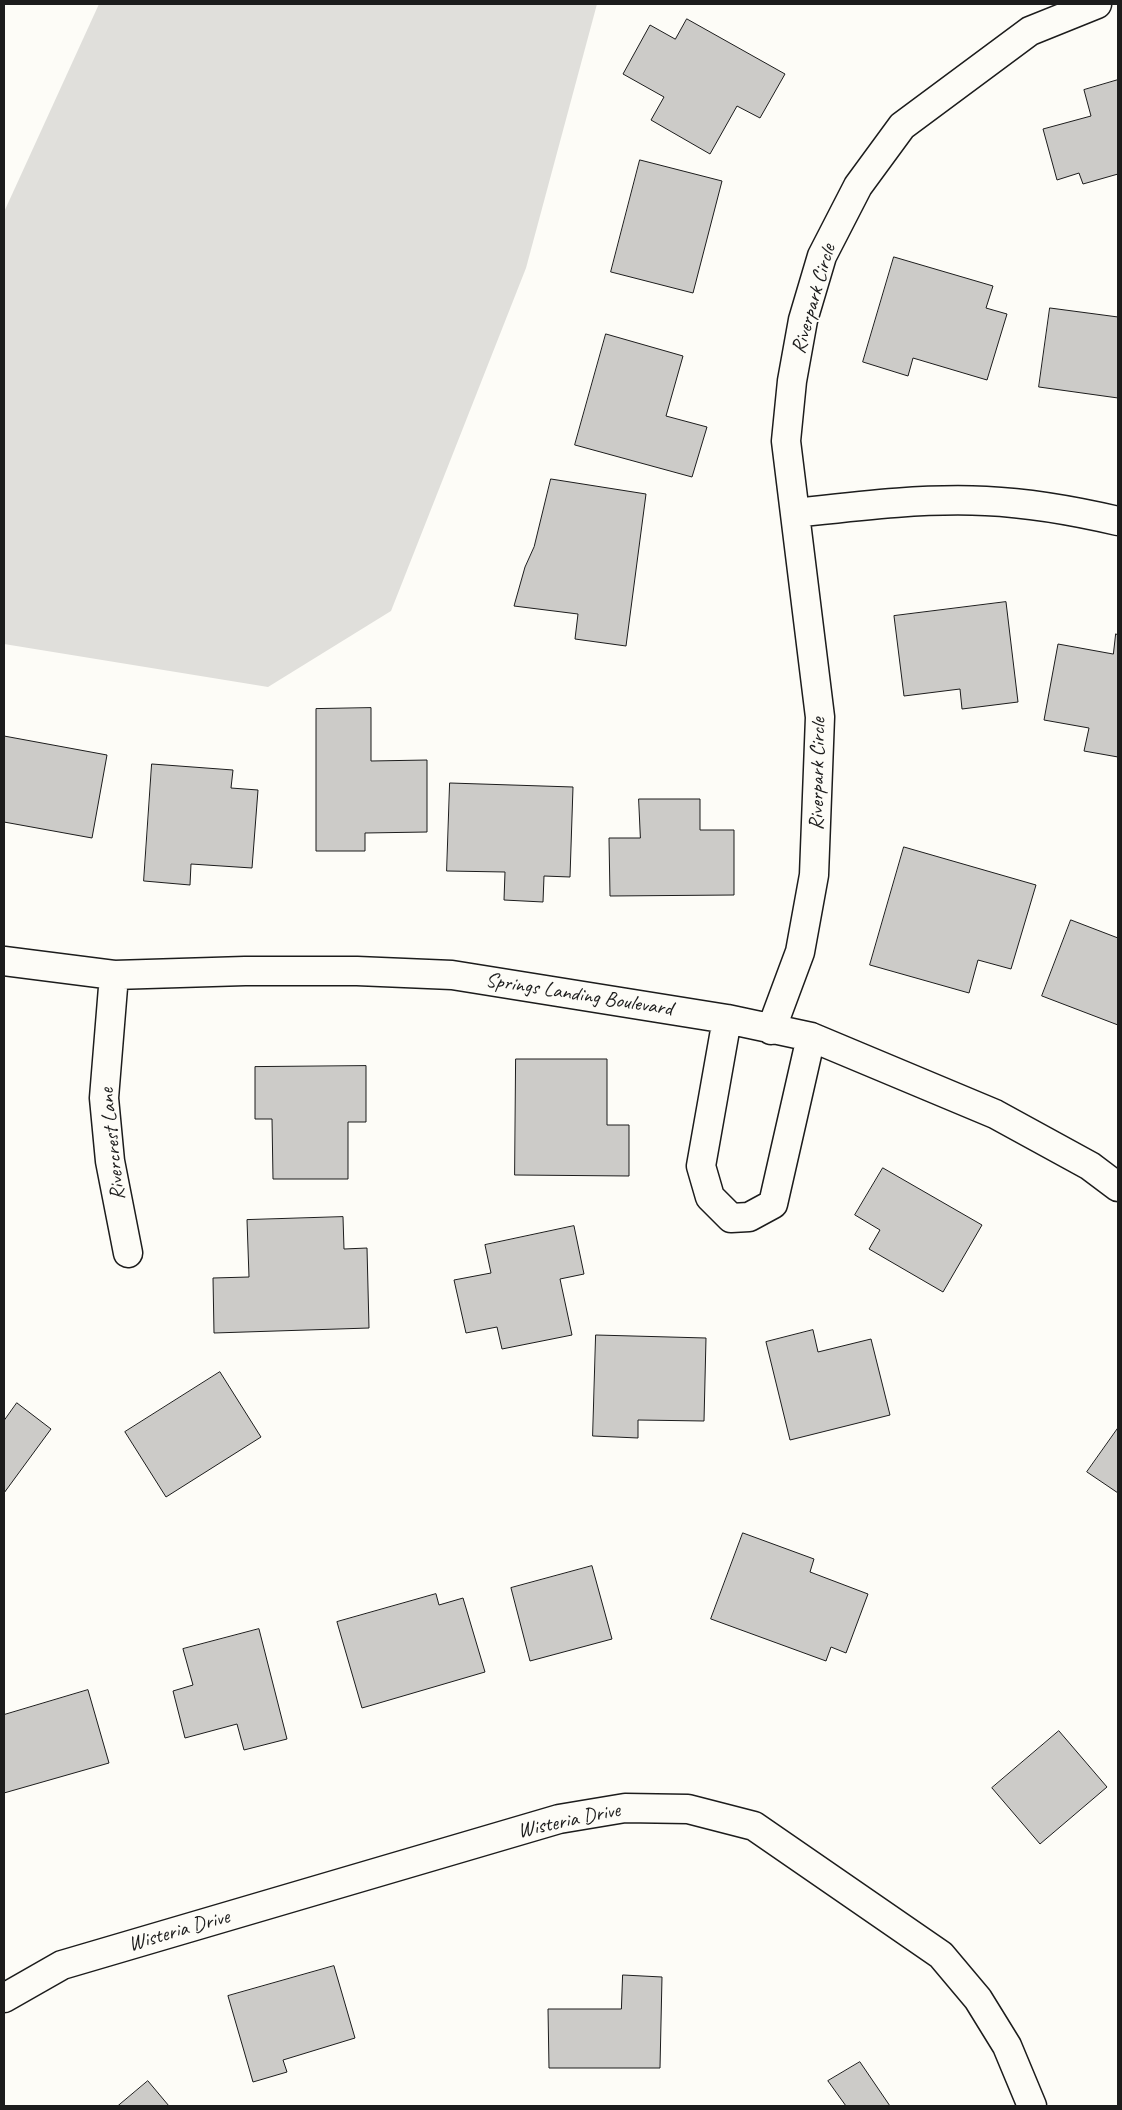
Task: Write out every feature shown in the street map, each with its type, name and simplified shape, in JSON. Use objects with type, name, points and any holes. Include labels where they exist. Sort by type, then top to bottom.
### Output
[{"type":"street","name":"Riverpark Circle","points":[[771,1030],[800,952],[814,875],[820,717],[786,441],[792,381],[803,320],[822,256],[858,186],[902,126],[969,74],[1030,31],[1097,4]]},
{"type":"street","points":[[795,513],[899,502],[986,501],[1071,510],[1118,521]]},
{"type":"street","name":"Springs Landing Boulevard","points":[[4,961],[114,975],[301,971],[452,975],[727,1019],[771,1030],[811,1037],[995,1114],[1090,1166],[1118,1187]]},
{"type":"street","name":"Rivercrest Lane","points":[[114,975],[104,1098],[110,1161],[128,1253]]},
{"type":"street","points":[[727,1019],[701,1166],[710,1197],[731,1218],[749,1217],[773,1204],[811,1037]]},
{"type":"street","name":"Wisteria Drive","points":[[4,1998],[62,1965],[559,1819],[625,1808],[688,1809],[754,1826],[941,1955],[978,1999],[1007,2046],[1032,2106]]},
{"type":"shaded area","points":[[99,4],[597,4],[526,268],[391,611],[268,687],[4,644],[4,212]]},
{"type":"building","points":[[687,19],[785,74],[760,118],[737,106],[710,154],[651,120],[664,97],[623,74],[650,25],[675,39]]},
{"type":"building","points":[[1118,80],[1118,174],[1083,184],[1079,173],[1057,180],[1043,129],[1091,116],[1084,90]]},
{"type":"building","points":[[640,160],[722,181],[693,293],[611,272]]},
{"type":"building","points":[[894,257],[993,286],[986,308],[1007,314],[987,380],[913,358],[908,376],[863,362]]},
{"type":"building","points":[[1050,308],[1118,317],[1118,398],[1039,387]]},
{"type":"building","points":[[606,334],[683,356],[666,416],[707,427],[692,477],[575,445]]},
{"type":"building","points":[[551,479],[646,494],[626,646],[575,639],[578,614],[514,606],[525,567],[534,547]]},
{"type":"building","points":[[1006,602],[1018,702],[962,709],[960,689],[904,696],[894,616]]},
{"type":"building","points":[[1116,634],[1118,635],[1118,757],[1084,751],[1089,728],[1044,720],[1058,644],[1113,654]]},
{"type":"building","points":[[371,708],[371,761],[427,760],[427,832],[365,833],[365,851],[316,851],[316,709]]},
{"type":"building","points":[[4,736],[107,755],[92,838],[4,822]]},
{"type":"building","points":[[152,764],[233,770],[231,788],[258,790],[252,868],[191,864],[190,885],[144,881]]},
{"type":"building","points":[[450,783],[573,787],[570,877],[544,876],[543,902],[504,900],[505,872],[447,871]]},
{"type":"building","points":[[639,799],[700,799],[700,830],[734,830],[734,895],[610,896],[609,838],[640,838]]},
{"type":"building","points":[[904,847],[1036,885],[1011,969],[978,960],[969,993],[870,965]]},
{"type":"building","points":[[1071,920],[1118,938],[1118,1025],[1042,996]]},
{"type":"building","points":[[516,1059],[607,1059],[607,1125],[629,1125],[629,1176],[515,1175]]},
{"type":"building","points":[[366,1066],[366,1122],[348,1122],[348,1179],[273,1179],[272,1119],[255,1119],[255,1067]]},
{"type":"building","points":[[883,1168],[982,1225],[943,1292],[869,1249],[880,1230],[855,1215]]},
{"type":"building","points":[[343,1217],[344,1249],[367,1248],[369,1328],[214,1333],[213,1278],[249,1277],[247,1220]]},
{"type":"building","points":[[574,1226],[584,1274],[560,1279],[572,1335],[502,1349],[497,1327],[466,1333],[454,1280],[491,1273],[485,1245]]},
{"type":"building","points":[[813,1330],[818,1352],[871,1339],[890,1415],[790,1440],[766,1342]]},
{"type":"building","points":[[596,1335],[706,1338],[704,1421],[638,1420],[638,1438],[593,1436]]},
{"type":"building","points":[[220,1372],[261,1437],[166,1497],[125,1432]]},
{"type":"building","points":[[17,1403],[51,1429],[4,1493],[4,1421]]},
{"type":"building","points":[[1118,1428],[1118,1493],[1087,1472]]},
{"type":"building","points":[[743,1533],[814,1559],[810,1572],[868,1594],[846,1653],[831,1647],[826,1661],[711,1619]]},
{"type":"building","points":[[592,1566],[612,1639],[530,1661],[511,1588]]},
{"type":"building","points":[[436,1594],[439,1605],[463,1598],[485,1672],[362,1708],[337,1622]]},
{"type":"building","points":[[259,1629],[287,1739],[244,1750],[237,1724],[185,1738],[173,1691],[193,1685],[183,1649]]},
{"type":"building","points":[[88,1690],[109,1763],[4,1793],[4,1715]]},
{"type":"building","points":[[1059,1731],[1107,1787],[1040,1844],[992,1788]]},
{"type":"building","points":[[334,1966],[355,2038],[283,2060],[287,2072],[253,2082],[228,1996]]},
{"type":"building","points":[[623,1975],[662,1977],[660,2068],[549,2068],[548,2009],[621,2009]]},
{"type":"building","points":[[860,2062],[890,2106],[846,2106],[828,2081]]},
{"type":"building","points":[[148,2081],[169,2106],[118,2106]]}]
